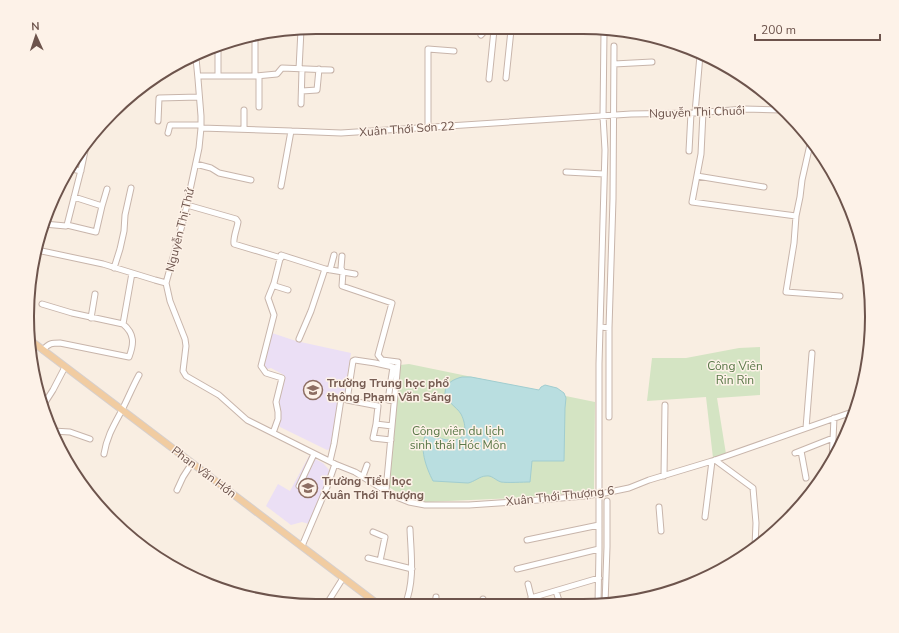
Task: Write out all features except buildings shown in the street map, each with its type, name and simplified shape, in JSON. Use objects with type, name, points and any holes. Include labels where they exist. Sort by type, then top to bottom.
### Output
[{"type":"main road","name":"Phan Văn Hớn","points":[[36,344],[371,599]]},
{"type":"street","points":[[489,79],[494,34]]},
{"type":"street","points":[[506,78],[511,34]]},
{"type":"street","points":[[301,35],[301,104]]},
{"type":"street","points":[[598,598],[600,548],[599,372],[605,150],[603,116],[604,35]]},
{"type":"street","points":[[255,41],[259,107]]},
{"type":"street","points":[[608,417],[614,46]]},
{"type":"street","points":[[428,128],[428,49],[454,51]]},
{"type":"street","points":[[218,52],[218,76]]},
{"type":"street","points":[[689,151],[699,60]]},
{"type":"street","name":"Nguyễn Thị Thử","points":[[196,61],[201,127],[199,148],[187,205],[166,283],[170,300],[186,339],[183,371],[191,380],[219,395],[248,420],[332,463]]},
{"type":"street","points":[[614,64],[652,62]]},
{"type":"street","points":[[198,76],[257,76],[277,74],[282,68],[332,70]]},
{"type":"street","points":[[302,91],[317,90],[319,69]]},
{"type":"street","points":[[158,121],[159,98],[200,97]]},
{"type":"street","name":"Nguyễn Thị Chuồi","points":[[614,116],[631,114],[693,113],[744,109],[775,110]]},
{"type":"street","points":[[244,110],[244,129]]},
{"type":"street","points":[[703,112],[701,154],[692,202],[796,216]]},
{"type":"street","name":"Xuân Thới Sơn 22","points":[[168,133],[170,125],[291,130],[341,134],[614,116]]},
{"type":"street","points":[[281,186],[291,130]]},
{"type":"street","points":[[809,148],[796,216],[794,243],[786,292],[840,296]]},
{"type":"street","points":[[67,225],[84,157]]},
{"type":"street","points":[[196,164],[251,180]]},
{"type":"street","points":[[75,170],[81,171]]},
{"type":"street","points":[[566,172],[604,174]]},
{"type":"street","points":[[697,176],[764,187]]},
{"type":"street","points":[[114,268],[124,231],[125,215],[131,188]]},
{"type":"street","points":[[50,225],[67,225],[96,232],[107,189]]},
{"type":"street","points":[[74,197],[102,206]]},
{"type":"street","points":[[187,205],[236,219],[238,222],[234,244],[281,258]]},
{"type":"street","points":[[42,251],[84,260],[166,283]]},
{"type":"street","points":[[273,433],[278,419],[276,402],[282,378],[266,373],[261,366],[274,315],[268,298],[274,283],[281,255],[327,269],[355,274]]},
{"type":"street","points":[[299,339],[334,255]]},
{"type":"street","points":[[342,256],[340,268],[343,272],[342,286],[392,303],[378,355],[382,360],[398,362],[386,490]]},
{"type":"street","points":[[124,324],[132,273]]},
{"type":"street","points":[[274,283],[276,286],[288,290]]},
{"type":"street","points":[[91,318],[95,294]]},
{"type":"street","points":[[42,304],[91,318],[124,324],[129,329],[133,340],[133,348],[129,357],[60,343],[52,343],[46,346],[43,350]]},
{"type":"street","points":[[601,327],[609,328]]},
{"type":"street","points":[[806,428],[812,353]]},
{"type":"street","points":[[391,440],[373,438],[378,406],[347,400],[353,362],[355,360],[393,367],[388,400],[394,401]]},
{"type":"street","points":[[47,399],[53,390],[65,367]]},
{"type":"street","points":[[104,454],[106,442],[111,430],[139,375]]},
{"type":"street","points":[[302,546],[327,487],[332,463],[341,398]]},
{"type":"street","points":[[664,476],[665,405]]},
{"type":"street","name":"Xuân Thới Thượng 6","points":[[332,463],[363,476],[394,496],[409,502],[425,505],[469,505],[527,501],[599,494],[628,488],[847,414]]},
{"type":"street","points":[[833,447],[834,418]]},
{"type":"street","points":[[376,424],[392,426]]},
{"type":"street","points":[[59,431],[70,432],[90,439]]},
{"type":"street","points":[[795,454],[833,438]]},
{"type":"street","points":[[801,451],[806,478]]},
{"type":"street","points":[[299,486],[314,454]]},
{"type":"street","points":[[705,517],[713,460],[753,488],[756,524],[755,540]]},
{"type":"street","points":[[177,490],[192,463]]},
{"type":"street","points":[[363,476],[367,465]]},
{"type":"street","points":[[605,598],[607,501]]},
{"type":"street","points":[[659,507],[661,531]]},
{"type":"street","points":[[527,540],[599,525]]},
{"type":"street","points":[[407,599],[410,589],[412,569],[410,529]]},
{"type":"street","points":[[373,532],[385,537],[380,561]]},
{"type":"street","points":[[517,569],[600,548]]},
{"type":"street","points":[[368,558],[412,569]]},
{"type":"street","points":[[330,599],[343,578]]},
{"type":"street","points":[[537,599],[556,591],[599,578]]},
{"type":"street","points":[[528,584],[532,599]]},
{"type":"street","points":[[556,591],[558,599]]},
{"type":"shaded area","name":"Trường Trung học phổ thông Phạm Văn Sáng","points":[[272,333],[296,341],[351,353],[344,396],[340,396],[331,449],[327,450],[280,427],[279,423],[281,416],[278,401],[283,385],[284,375],[271,368],[267,369],[263,365]]},
{"type":"shaded area","name":"Trường Tiểu học Xuân Thới Thượng","points":[[309,456],[323,463],[330,471],[309,524],[302,522],[291,525],[266,506],[278,484],[290,491]]},
{"type":"green space","name":"Công Viên Rin Rin","points":[[760,347],[760,395],[717,398],[726,454],[713,458],[706,397],[647,401],[652,358],[686,358],[739,348]]},
{"type":"green space","name":"Công viên du lịch sinh thái Hóc Môn","points":[[409,364],[595,402],[594,491],[517,498],[426,502],[401,495],[389,487],[400,365]]},
{"type":"water","points":[[462,377],[471,377],[539,390],[545,385],[557,388],[564,393],[566,398],[564,461],[532,461],[530,482],[501,482],[488,476],[484,476],[468,483],[433,481],[424,458],[424,439],[426,433],[430,431],[446,440],[455,440],[463,436],[465,428],[461,414],[445,396],[445,390],[448,384],[453,380]]},
{"type":"place","name":"Trường Trung học phổ thông Phạm Văn Sáng","points":[[313,390]]},
{"type":"place","name":"Trường Tiểu học Xuân Thới Thượng","points":[[308,488]]}]
